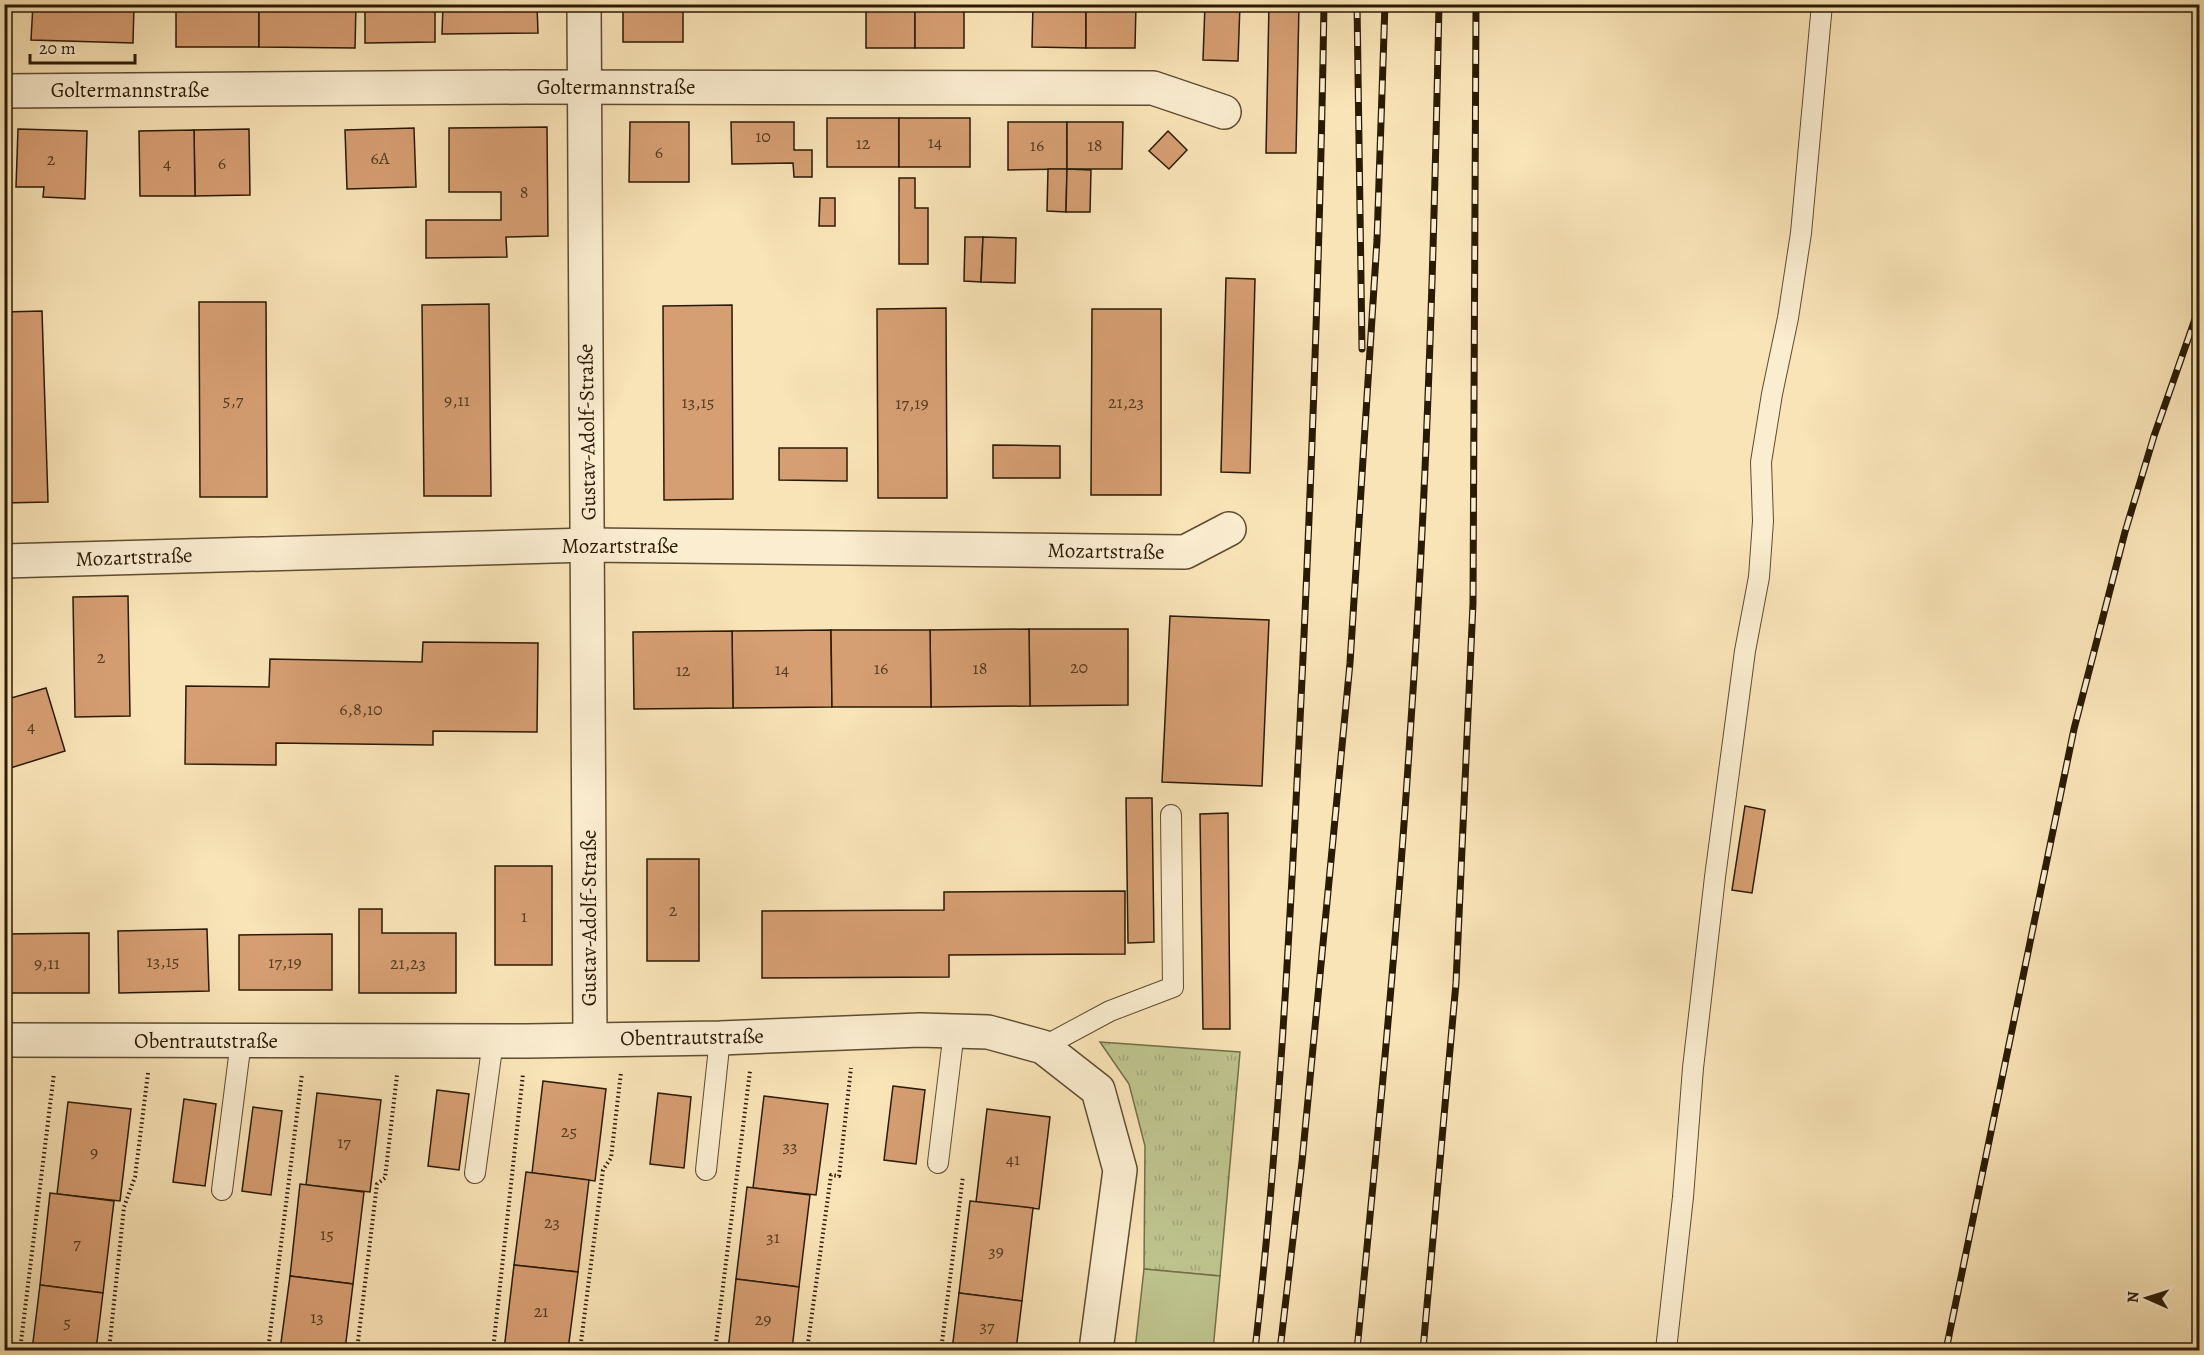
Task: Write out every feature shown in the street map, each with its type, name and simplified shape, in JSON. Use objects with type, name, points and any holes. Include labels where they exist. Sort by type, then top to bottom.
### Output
[{"type":"street","name":"Gustav-Adolf-Straße","points":[[584,4],[589,545],[590,1039]]},
{"type":"street","name":"Goltermannstraße","points":[[4,91],[584,87],[1153,88],[1224,112]]},
{"type":"street","name":"Mozartstraße","points":[[4,561],[589,545],[1185,552],[1229,529]]},
{"type":"street","name":"Obentrautstraße","points":[[4,1040],[527,1041],[720,1038],[920,1030],[988,1032],[1043,1047],[1098,1090],[1120,1170],[1096,1350]]},
{"type":"lane","points":[[1666,1350],[1683,1197],[1693,1068],[1715,877],[1745,651],[1759,577],[1763,520],[1761,462],[1788,318],[1801,233],[1822,4]]},
{"type":"lane","points":[[1043,1047],[1110,1011],[1173,987],[1171,815]]},
{"type":"lane","points":[[938,1163],[954,1031]]},
{"type":"lane","points":[[706,1170],[720,1038]]},
{"type":"lane","points":[[222,1190],[241,1041]]},
{"type":"lane","points":[[475,1173],[493,1041]]},
{"type":"path","points":[[807,1350],[831,1175],[839,1176],[855,1033]]},
{"type":"path","points":[[715,1350],[754,1037]]},
{"type":"path","points":[[20,1350],[58,1039]]},
{"type":"path","points":[[580,1350],[603,1170],[611,1158],[624,1039]]},
{"type":"path","points":[[109,1350],[124,1207],[135,1177],[153,1041]]},
{"type":"path","points":[[493,1350],[527,1041]]},
{"type":"path","points":[[268,1350],[305,1042]]},
{"type":"path","points":[[357,1350],[377,1184],[385,1178],[401,1042]]},
{"type":"path","points":[[941,1350],[964,1174]]},
{"type":"green space","points":[[1100,1042],[1240,1052],[1220,1276],[1144,1269],[1145,1146],[1129,1084]]},
{"type":"green space","points":[[1144,1269],[1220,1276],[1213,1350],[1135,1350]]},
{"type":"building","points":[[33,4],[134,4],[133,43],[31,40]]},
{"type":"building","points":[[176,4],[259,4],[259,47],[176,47]]},
{"type":"building","points":[[259,4],[356,4],[355,48],[259,47]]},
{"type":"building","points":[[365,4],[435,4],[435,42],[365,43]]},
{"type":"building","points":[[623,4],[683,4],[683,42],[623,42]]},
{"type":"building","points":[[866,4],[915,4],[915,48],[866,48]]},
{"type":"building","points":[[915,4],[964,4],[964,48],[915,48]]},
{"type":"building","points":[[1033,4],[1086,4],[1086,48],[1032,47]]},
{"type":"building","points":[[1086,4],[1136,4],[1135,48],[1086,48]]},
{"type":"building","points":[[1205,4],[1240,4],[1238,61],[1203,60]]},
{"type":"building","points":[[1269,4],[1299,4],[1296,153],[1266,153]]},
{"type":"building","points":[[443,5],[537,5],[538,33],[442,34]]},
{"type":"building","points":[[827,118],[899,118],[899,167],[827,167]]},
{"type":"building","points":[[899,118],[970,118],[970,167],[899,167]]},
{"type":"building","points":[[630,122],[689,122],[689,182],[629,182]]},
{"type":"building","points":[[731,122],[794,122],[794,150],[812,150],[812,177],[794,177],[793,163],[732,164]]},
{"type":"building","points":[[1008,122],[1067,122],[1067,169],[1008,170]]},
{"type":"building","points":[[1067,122],[1123,122],[1122,169],[1067,169]]},
{"type":"building","points":[[547,127],[548,236],[506,237],[507,257],[426,258],[426,220],[501,220],[501,192],[449,192],[449,128]]},
{"type":"building","points":[[414,128],[416,187],[347,189],[345,130]]},
{"type":"building","points":[[18,129],[87,131],[85,199],[43,197],[44,187],[16,187]]},
{"type":"building","points":[[249,129],[250,195],[195,196],[194,130]]},
{"type":"building","points":[[194,130],[195,196],[140,196],[139,131]]},
{"type":"building","points":[[1168,131],[1187,150],[1169,169],[1149,151]]},
{"type":"building","points":[[1048,169],[1067,169],[1066,212],[1047,211]]},
{"type":"building","points":[[1067,169],[1091,170],[1090,212],[1066,212]]},
{"type":"building","points":[[899,178],[915,178],[915,208],[928,208],[928,264],[899,264]]},
{"type":"building","points":[[820,198],[835,198],[835,226],[819,226]]},
{"type":"building","points":[[965,237],[983,237],[981,282],[964,281]]},
{"type":"building","points":[[983,237],[1016,238],[1015,283],[981,282]]},
{"type":"building","points":[[1226,278],[1255,279],[1250,473],[1221,472]]},
{"type":"building","points":[[199,302],[266,302],[267,497],[200,497]]},
{"type":"building","points":[[489,304],[491,496],[424,496],[422,305]]},
{"type":"building","points":[[732,305],[733,499],[664,500],[663,306]]},
{"type":"building","points":[[946,308],[947,498],[878,498],[877,309]]},
{"type":"building","points":[[1092,309],[1161,309],[1161,495],[1091,495]]},
{"type":"building","points":[[42,311],[48,502],[4,503],[4,312]]},
{"type":"building","points":[[993,445],[1060,446],[1060,478],[993,478]]},
{"type":"building","points":[[779,448],[847,448],[847,481],[779,480]]},
{"type":"building","points":[[128,596],[130,716],[75,717],[73,597]]},
{"type":"building","points":[[1170,616],[1269,620],[1262,786],[1162,782]]},
{"type":"building","points":[[1029,629],[1128,629],[1128,705],[1030,706]]},
{"type":"building","points":[[1029,629],[1030,706],[931,707],[930,630]]},
{"type":"building","points":[[831,630],[832,707],[733,708],[732,631]]},
{"type":"building","points":[[831,630],[930,630],[931,707],[832,707]]},
{"type":"building","points":[[732,631],[733,708],[634,709],[633,632]]},
{"type":"building","points":[[423,642],[538,643],[537,732],[433,731],[433,745],[276,743],[276,765],[185,764],[186,686],[269,687],[270,659],[422,662]]},
{"type":"building","points":[[46,688],[65,751],[4,770],[4,700]]},
{"type":"building","points":[[1126,798],[1152,798],[1154,942],[1128,943]]},
{"type":"building","points":[[1745,806],[1765,810],[1752,893],[1732,890]]},
{"type":"building","points":[[1228,813],[1230,1029],[1203,1029],[1200,814]]},
{"type":"building","points":[[647,859],[699,859],[699,961],[647,961]]},
{"type":"building","points":[[495,866],[552,866],[552,965],[495,965]]},
{"type":"building","points":[[1125,891],[1125,954],[949,955],[949,977],[762,978],[762,911],[944,910],[944,892]]},
{"type":"building","points":[[359,909],[382,909],[382,933],[456,933],[456,993],[359,993]]},
{"type":"building","points":[[207,929],[209,991],[119,993],[118,931]]},
{"type":"building","points":[[89,933],[89,993],[4,993],[4,934]]},
{"type":"building","points":[[332,934],[332,990],[239,990],[239,935]]},
{"type":"building","points":[[543,1081],[606,1089],[595,1181],[532,1173]]},
{"type":"building","points":[[893,1086],[925,1090],[916,1164],[884,1160]]},
{"type":"building","points":[[437,1090],[469,1094],[459,1170],[428,1166]]},
{"type":"building","points":[[317,1093],[381,1100],[370,1192],[306,1185]]},
{"type":"building","points":[[658,1093],[691,1097],[684,1168],[650,1164]]},
{"type":"building","points":[[764,1096],[828,1104],[816,1195],[753,1188]]},
{"type":"building","points":[[184,1099],[216,1104],[205,1186],[173,1182]]},
{"type":"building","points":[[68,1102],[131,1109],[120,1201],[57,1194]]},
{"type":"building","points":[[253,1107],[282,1111],[271,1195],[242,1191]]},
{"type":"building","points":[[987,1109],[1050,1117],[1039,1209],[976,1202]]},
{"type":"building","points":[[526,1172],[589,1180],[578,1272],[514,1265]]},
{"type":"building","points":[[300,1184],[364,1192],[353,1284],[290,1276]]},
{"type":"building","points":[[747,1187],[810,1195],[799,1287],[736,1279]]},
{"type":"building","points":[[50,1193],[114,1201],[103,1293],[40,1285]]},
{"type":"building","points":[[970,1201],[1033,1208],[1022,1301],[959,1293]]},
{"type":"building","points":[[514,1265],[578,1272],[568,1350],[504,1350]]},
{"type":"building","points":[[290,1276],[353,1284],[345,1350],[280,1350]]},
{"type":"building","points":[[736,1279],[799,1287],[792,1350],[728,1350]]},
{"type":"building","points":[[40,1285],[103,1293],[96,1350],[32,1350]]},
{"type":"building","points":[[959,1293],[1022,1301],[1016,1350],[952,1350]]},
{"type":"railway","points":[[1255,1350],[1276,1123],[1295,818],[1314,374],[1324,4]]},
{"type":"railway","points":[[1357,4],[1362,349]]},
{"type":"railway","points":[[1280,1350],[1302,1162],[1350,663],[1377,240],[1385,4]]},
{"type":"railway","points":[[1357,1350],[1393,967],[1416,645],[1429,370],[1439,4]]},
{"type":"railway","points":[[1423,1350],[1456,983],[1473,603],[1476,4]]},
{"type":"railway","points":[[1946,1350],[2074,729],[2125,532],[2154,436],[2200,305]]}]
